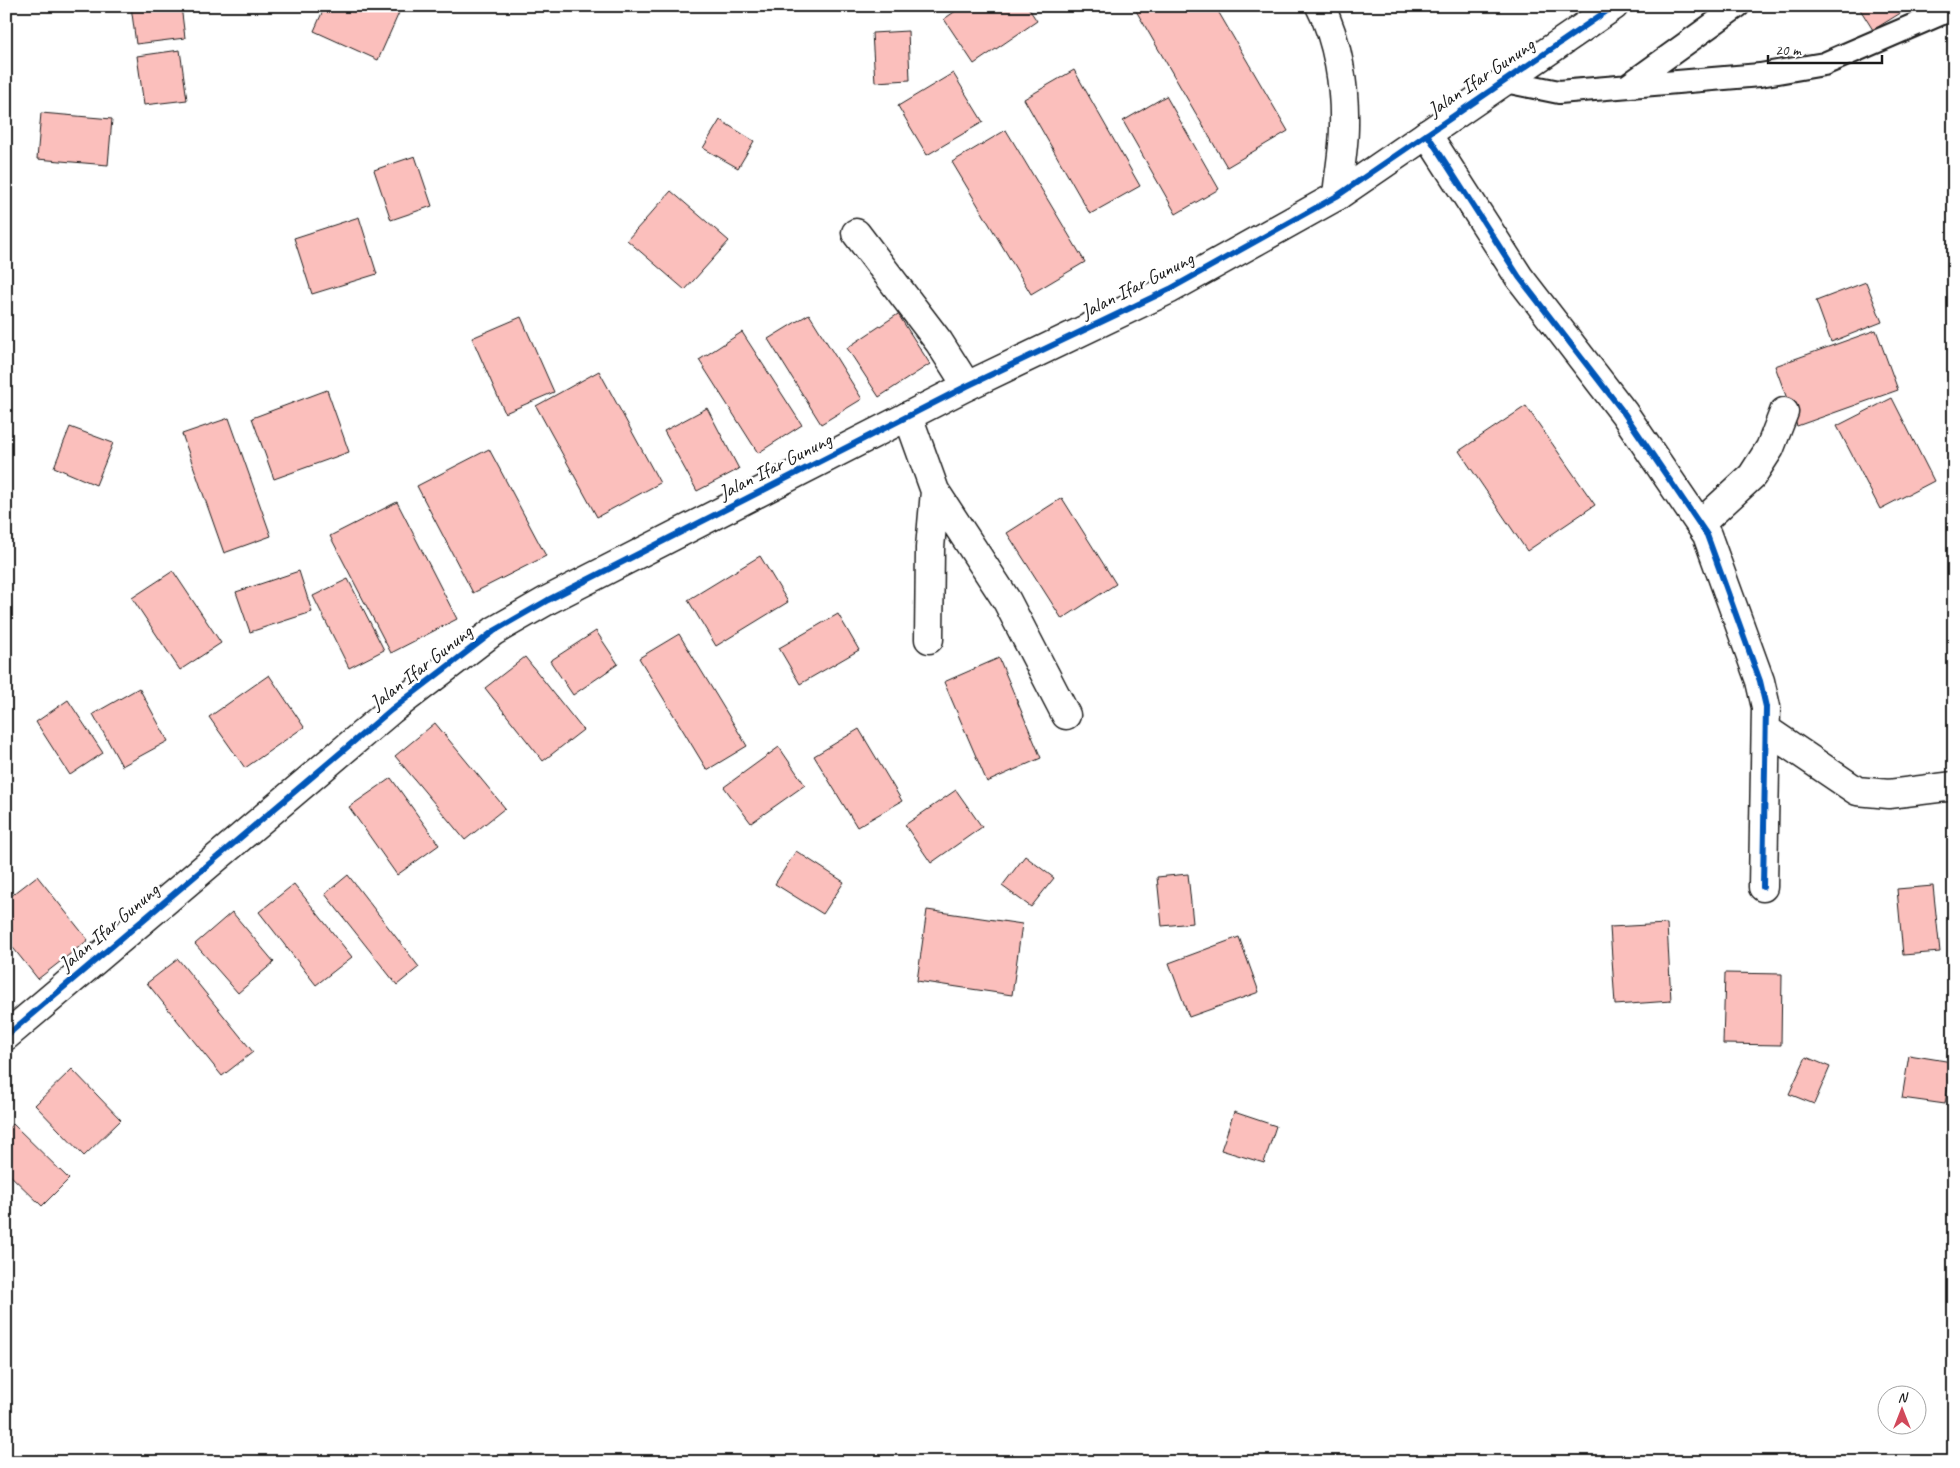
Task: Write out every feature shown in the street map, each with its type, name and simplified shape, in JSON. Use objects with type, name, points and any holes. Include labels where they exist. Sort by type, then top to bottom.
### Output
[{"type":"street","points":[[1320,6],[1330,24],[1341,86],[1344,126],[1337,196]]},
{"type":"street","name":"Jalan Ifar Gunung","points":[[6,1036],[392,710],[494,630],[556,596],[967,386],[1170,289],[1337,196],[1614,6]]},
{"type":"street","points":[[1427,134],[1519,277],[1624,413],[1707,535],[1760,681],[1766,707],[1763,887]]},
{"type":"street","points":[[856,233],[939,342],[967,386]]},
{"type":"street","points":[[1700,524],[1752,476],[1770,448],[1784,412]]},
{"type":"street","points":[[908,416],[935,492],[1007,601],[1066,715]]},
{"type":"street","points":[[929,639],[930,548],[935,492]]},
{"type":"street","points":[[1767,730],[1857,791],[1889,794],[1954,786]]},
{"type":"lane","points":[[1625,88],[1738,6]]},
{"type":"lane","points":[[1505,81],[1559,92],[1625,88],[1760,75],[1824,64],[1954,8]]},
{"type":"building","points":[[131,6],[181,6],[185,38],[136,44]]},
{"type":"building","points":[[325,6],[402,6],[378,60],[314,31]]},
{"type":"building","points":[[963,6],[1027,6],[1037,21],[974,64],[944,19]]},
{"type":"building","points":[[1140,6],[1215,6],[1288,131],[1227,167],[1135,9]]},
{"type":"building","points":[[1858,6],[1912,6],[1873,30]]},
{"type":"building","points":[[908,31],[910,80],[875,82],[872,33]]},
{"type":"building","points":[[180,50],[187,100],[144,105],[137,56]]},
{"type":"building","points":[[1074,70],[1140,186],[1090,214],[1024,99]]},
{"type":"building","points":[[953,73],[983,122],[927,155],[898,106]]},
{"type":"building","points":[[1166,96],[1219,189],[1176,214],[1123,121]]},
{"type":"building","points":[[41,113],[112,119],[108,165],[37,159]]},
{"type":"building","points":[[720,120],[754,141],[738,168],[703,148]]},
{"type":"building","points":[[1006,130],[1085,262],[1031,294],[952,162]]},
{"type":"building","points":[[415,156],[432,206],[391,220],[374,170]]},
{"type":"building","points":[[671,191],[729,241],[685,290],[627,240]]},
{"type":"building","points":[[359,217],[377,274],[312,294],[294,238]]},
{"type":"building","points":[[1866,282],[1882,322],[1831,342],[1816,301]]},
{"type":"building","points":[[809,314],[862,399],[821,424],[768,339]]},
{"type":"building","points":[[898,314],[930,364],[879,397],[847,348]]},
{"type":"building","points":[[521,317],[554,392],[505,413],[472,338]]},
{"type":"building","points":[[1876,330],[1898,390],[1797,426],[1775,366]]},
{"type":"building","points":[[742,332],[802,425],[758,453],[699,360]]},
{"type":"building","points":[[599,371],[660,483],[597,517],[536,406]]},
{"type":"building","points":[[327,390],[349,452],[274,479],[252,418]]},
{"type":"building","points":[[1892,398],[1934,481],[1880,509],[1837,426]]},
{"type":"building","points":[[1526,406],[1595,505],[1527,551],[1459,451]]},
{"type":"building","points":[[707,408],[739,469],[697,491],[664,431]]},
{"type":"building","points":[[229,418],[271,536],[224,553],[182,434]]},
{"type":"building","points":[[70,427],[113,443],[96,485],[54,467]]},
{"type":"building","points":[[489,449],[546,556],[473,593],[417,486]]},
{"type":"building","points":[[1062,498],[1116,584],[1062,619],[1007,533]]},
{"type":"building","points":[[397,502],[457,619],[391,653],[330,536]]},
{"type":"building","points":[[760,556],[788,602],[716,646],[688,600]]},
{"type":"building","points":[[173,571],[221,643],[180,670],[132,598]]},
{"type":"building","points":[[299,571],[312,612],[250,632],[236,592]]},
{"type":"building","points":[[348,579],[384,650],[349,668],[313,596]]},
{"type":"building","points":[[838,614],[859,650],[800,684],[779,648]]},
{"type":"building","points":[[596,631],[618,664],[573,695],[550,661]]},
{"type":"building","points":[[679,634],[747,746],[707,770],[639,658]]},
{"type":"building","points":[[525,657],[583,730],[543,761],[485,688]]},
{"type":"building","points":[[999,658],[1041,758],[987,782],[944,682]]},
{"type":"building","points":[[269,675],[304,727],[245,768],[209,717]]},
{"type":"building","points":[[139,688],[168,741],[122,766],[93,714]]},
{"type":"building","points":[[68,700],[103,753],[70,775],[36,722]]},
{"type":"building","points":[[435,723],[505,808],[465,840],[395,756]]},
{"type":"building","points":[[859,729],[902,801],[857,827],[814,756]]},
{"type":"building","points":[[779,747],[805,785],[751,823],[724,787]]},
{"type":"building","points":[[391,778],[439,845],[397,875],[349,807]]},
{"type":"building","points":[[956,790],[982,827],[931,863],[905,825]]},
{"type":"building","points":[[796,851],[844,882],[823,914],[775,884]]},
{"type":"building","points":[[1025,856],[1054,878],[1031,907],[1002,886]]},
{"type":"building","points":[[1188,874],[1193,923],[1162,926],[1157,877]]},
{"type":"building","points":[[348,875],[419,967],[397,985],[325,894]]},
{"type":"building","points":[[37,876],[88,940],[38,979],[6,939],[6,900]]},
{"type":"building","points":[[294,884],[352,957],[316,985],[259,912]]},
{"type":"building","points":[[1933,886],[1940,952],[1903,955],[1897,889]]},
{"type":"building","points":[[927,910],[1022,924],[1012,995],[917,981]]},
{"type":"building","points":[[232,912],[274,962],[238,993],[195,944]]},
{"type":"building","points":[[1667,924],[1671,1001],[1615,1005],[1610,927]]},
{"type":"building","points":[[1239,937],[1259,992],[1189,1017],[1169,963]]},
{"type":"building","points":[[178,959],[253,1052],[222,1076],[147,983]]},
{"type":"building","points":[[1725,973],[1782,974],[1781,1045],[1723,1044]]},
{"type":"building","points":[[1909,1055],[1952,1062],[1945,1104],[1902,1098]]},
{"type":"building","points":[[1806,1057],[1830,1067],[1814,1104],[1789,1094]]},
{"type":"building","points":[[72,1069],[121,1120],[84,1156],[35,1105]]},
{"type":"building","points":[[1234,1112],[1276,1126],[1264,1163],[1221,1150]]},
{"type":"building","points":[[13,1124],[69,1179],[42,1206],[6,1171],[6,1130]]},
{"type":"cycle path","points":[[6,1036],[391,710],[494,631],[548,600],[967,386],[1170,289],[1337,196],[1614,6]]},
{"type":"cycle path","points":[[1427,134],[1519,277],[1624,413],[1707,535],[1760,681],[1766,707],[1763,887]]}]
